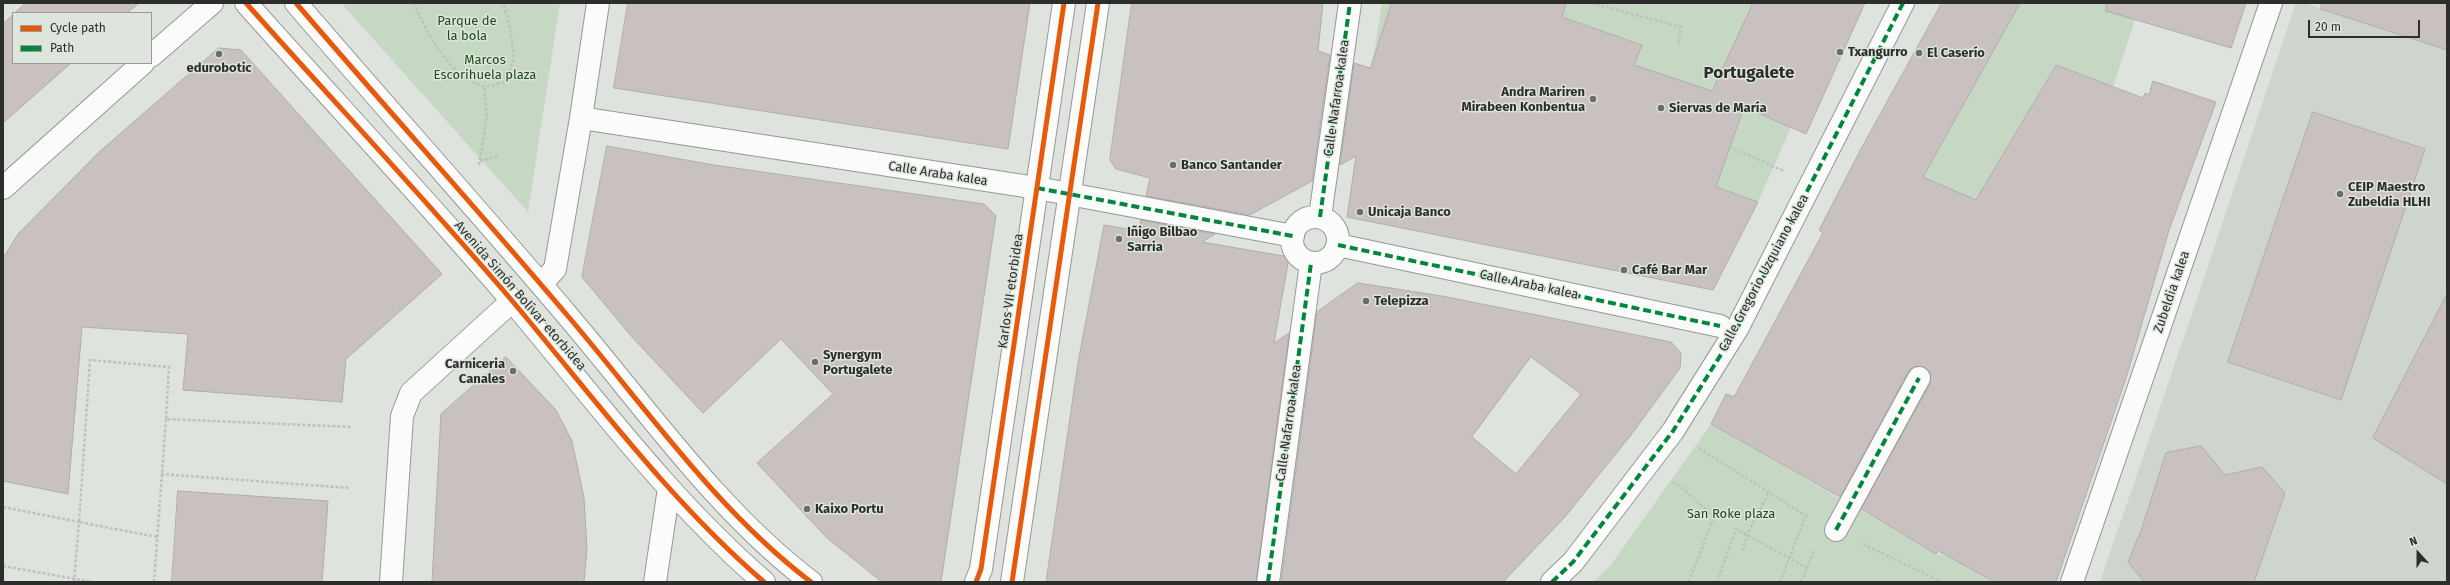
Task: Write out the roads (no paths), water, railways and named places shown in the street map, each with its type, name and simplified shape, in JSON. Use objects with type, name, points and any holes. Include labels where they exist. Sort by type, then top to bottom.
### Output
[{"type":"street","points":[[152,55],[212,3]]},
{"type":"street","name":"Avenida Simón Bolívar etorbidea","points":[[246,3],[512,301],[669,488],[724,548],[764,582]]},
{"type":"street","name":"Avenida Simón Bolívar etorbidea","points":[[296,3],[541,284],[692,466],[764,542],[811,582]]},
{"type":"street","points":[[541,284],[555,269],[581,118],[598,3]]},
{"type":"street","name":"Karlos VII etorbidea","points":[[976,582],[980,569],[1064,3]]},
{"type":"street","points":[[1012,582],[1098,3]]},
{"type":"street","name":"Calle Nafarroa kalea","points":[[1320,217],[1350,3]]},
{"type":"street","name":"Calle Gregorio Uzquiano kalea","points":[[1552,582],[1573,562],[1673,431],[1738,329],[1903,3]]},
{"type":"street","name":"Zubeldia kalea","points":[[2072,582],[2271,3]]},
{"type":"street","points":[[3,188],[142,64]]},
{"type":"street","name":"Calle Araba kalea","points":[[581,118],[1037,188],[1293,236]]},
{"type":"street","points":[[1320,217],[1333,225],[1337,231],[1338,245],[1330,259],[1322,263],[1311,263],[1300,258],[1295,252],[1293,236],[1299,223],[1305,219],[1320,217]]},
{"type":"street","name":"Calle Araba kalea","points":[[1338,245],[1720,326]]},
{"type":"street","name":"Calle Nafarroa kalea","points":[[1268,582],[1311,263]]},
{"type":"street","points":[[391,582],[402,416],[410,394],[512,301]]},
{"type":"street","points":[[1836,530],[1919,378]]},
{"type":"street","points":[[655,582],[669,488],[692,466]]},
{"type":"place","name":"Txangurro","points":[[1840,52]]},
{"type":"place","name":"El Caserío","points":[[1919,53]]},
{"type":"place","name":"edurobotic","points":[[219,54]]},
{"type":"place","name":"Andra Mariren Mirabeen Konbentua","points":[[1593,99]]},
{"type":"place","name":"Siervas de María","points":[[1661,108]]},
{"type":"place","name":"Banco Santander","points":[[1173,165]]},
{"type":"place","name":"CEIP Maestro Zubeldia HLHI","points":[[2340,194]]},
{"type":"place","name":"Unicaja Banco","points":[[1360,212]]},
{"type":"place","name":"Iñigo Bilbao Sarria","points":[[1119,239]]},
{"type":"place","name":"Café Bar Mar","points":[[1624,270]]},
{"type":"place","name":"Telepizza","points":[[1366,301]]},
{"type":"place","name":"Synergym Portugalete","points":[[815,362]]},
{"type":"place","name":"Carniceria Canales","points":[[513,371]]},
{"type":"place","name":"Kaixo Portu","points":[[807,509]]},
{"type":"district","name":"Portugalete","points":[[1749,73]]},
{"type":"park label","name":"Parque de la bola","points":[[467,28]]},
{"type":"park label","name":"Marcos Escorihuela plaza","points":[[485,68]]},
{"type":"park label","name":"San Roke plaza","points":[[1731,514]]}]
